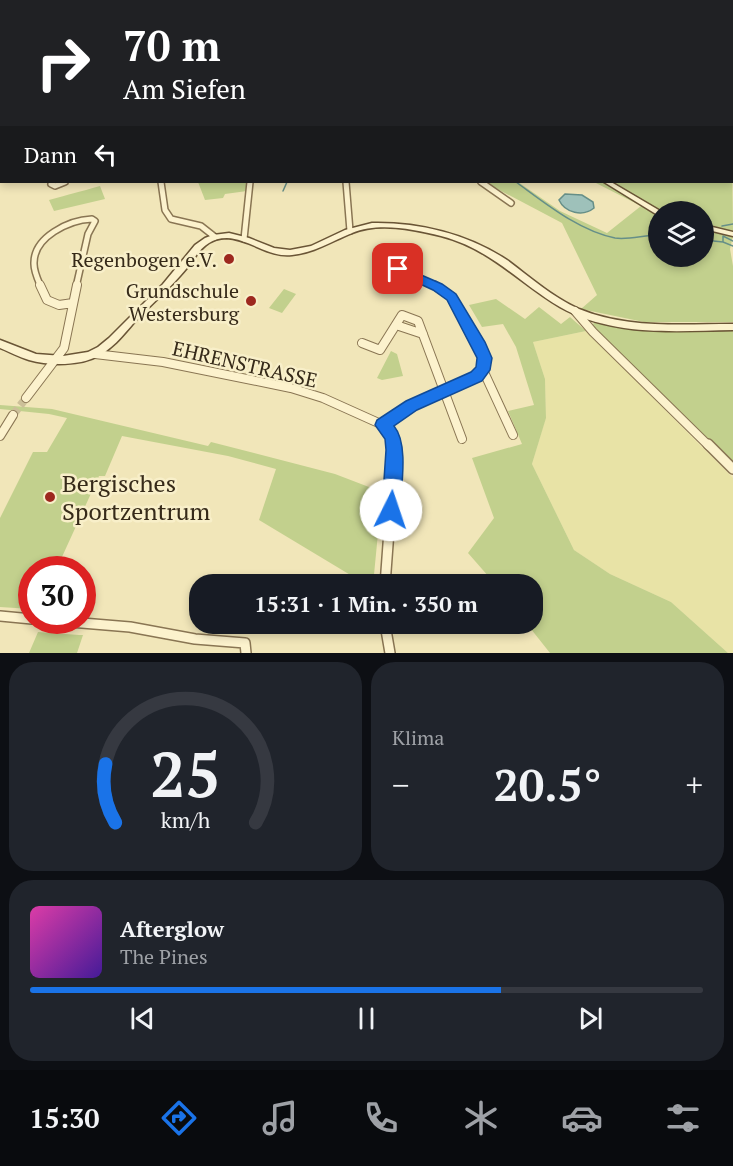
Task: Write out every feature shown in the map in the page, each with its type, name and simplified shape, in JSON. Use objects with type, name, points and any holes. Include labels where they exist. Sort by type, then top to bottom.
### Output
[{"type":"street","points":[[162,183],[165,210],[171,219],[201,226],[215,237]]},
{"type":"street","points":[[244,239],[250,183]]},
{"type":"street","points":[[346,183],[350,231]]},
{"type":"street","points":[[482,183],[511,203]]},
{"type":"street","points":[[609,183],[648,206]]},
{"type":"street","points":[[26,398],[64,348],[88,234],[95,221],[88,218],[74,220],[46,240],[39,248],[34,260],[34,268],[46,300],[58,305],[73,303]]},
{"type":"street","points":[[0,344],[30,357],[82,358],[95,354],[175,277],[199,245],[215,237],[228,236],[244,239],[271,251],[293,253],[307,250],[350,231],[384,225],[465,241],[494,255],[550,297],[575,310],[612,322],[634,326],[733,327]]},
{"type":"street","points":[[714,229],[733,234]]},
{"type":"street","points":[[398,269],[438,287],[452,297],[484,354],[483,370],[513,435]]},
{"type":"street","points":[[575,310],[593,332],[733,469]]},
{"type":"street","points":[[362,343],[380,350],[402,315],[418,321],[462,439]]},
{"type":"street","name":"EHRENSTRASSE","points":[[95,354],[163,362],[291,388],[323,398],[383,425]]},
{"type":"street","points":[[386,574],[395,450],[392,436],[383,425],[412,406],[477,376],[483,370]]},
{"type":"street","points":[[0,436],[13,415]]},
{"type":"street","points":[[0,616],[18,618]]},
{"type":"street","points":[[96,624],[130,627],[195,639],[245,643],[246,653]]},
{"type":"street","points":[[387,634],[390,653]]},
{"type":"shaded area","points":[[586,331],[733,478],[733,653],[728,653],[671,602],[610,574],[574,550],[532,464],[546,417],[545,379],[533,342]]},
{"type":"green space","points":[[198,183],[247,183],[247,191],[225,194],[223,198],[205,200]]},
{"type":"green space","points":[[486,183],[519,183],[560,211],[607,233],[641,206],[596,183],[732,183],[733,231],[714,226],[714,201],[648,201],[648,267],[714,267],[714,231],[733,236],[730,249],[733,266],[733,322],[644,322],[581,309],[597,295],[562,223]]},
{"type":"green space","points":[[100,186],[105,199],[54,211],[49,200],[63,196]]},
{"type":"green space","points":[[284,289],[296,294],[282,313],[269,308]]},
{"type":"green space","points":[[496,299],[525,319],[539,307],[561,324],[570,317],[586,331],[533,342],[545,379],[546,418],[532,464],[574,550],[610,574],[671,602],[728,653],[550,653],[535,634],[543,634],[543,574],[486,574],[468,553],[494,518],[472,458],[522,444],[508,411],[534,405],[516,347],[503,324],[482,327],[469,305]]},
{"type":"green space","points":[[595,321],[646,330],[733,331],[733,464],[592,326]]},
{"type":"green space","points":[[391,351],[397,354],[403,376],[382,380],[377,378]]},
{"type":"green space","points":[[0,405],[52,409],[208,446],[211,442],[335,474],[382,492],[374,574],[349,574],[259,520],[276,469],[228,456],[122,436],[105,476],[99,476],[62,556],[18,556],[18,608],[0,607],[0,518],[33,452],[47,452],[67,418],[0,409]]},
{"type":"green space","points":[[37,634],[83,635],[77,653],[29,653]]},
{"type":"water","points":[[565,194],[582,195],[593,202],[594,208],[580,213],[570,211],[559,200]]},
{"type":"waterway","points":[[283,191],[287,183]]},
{"type":"waterway","points":[[517,183],[563,215],[588,229],[615,238],[648,236]]},
{"type":"waterway","points":[[722,226],[733,224]]},
{"type":"waterway","points":[[723,242],[723,236],[733,241]]},
{"type":"waterway","points":[[714,241],[723,242]]},
{"type":"waterway","points":[[723,242],[733,246]]},
{"type":"tunnel","points":[[13,415],[26,398]]},
{"type":"place","name":"Regenbogen e.V.","points":[[229,259]]},
{"type":"place","name":"Grundschule Westersburg","points":[[251,301]]},
{"type":"place","name":"Bergisches Sportzentrum","points":[[50,497]]},
{"type":"route","points":[[391,510],[395,450],[392,436],[383,425],[412,406],[477,376],[483,370],[485,358],[452,297],[438,287],[398,269]]}]
